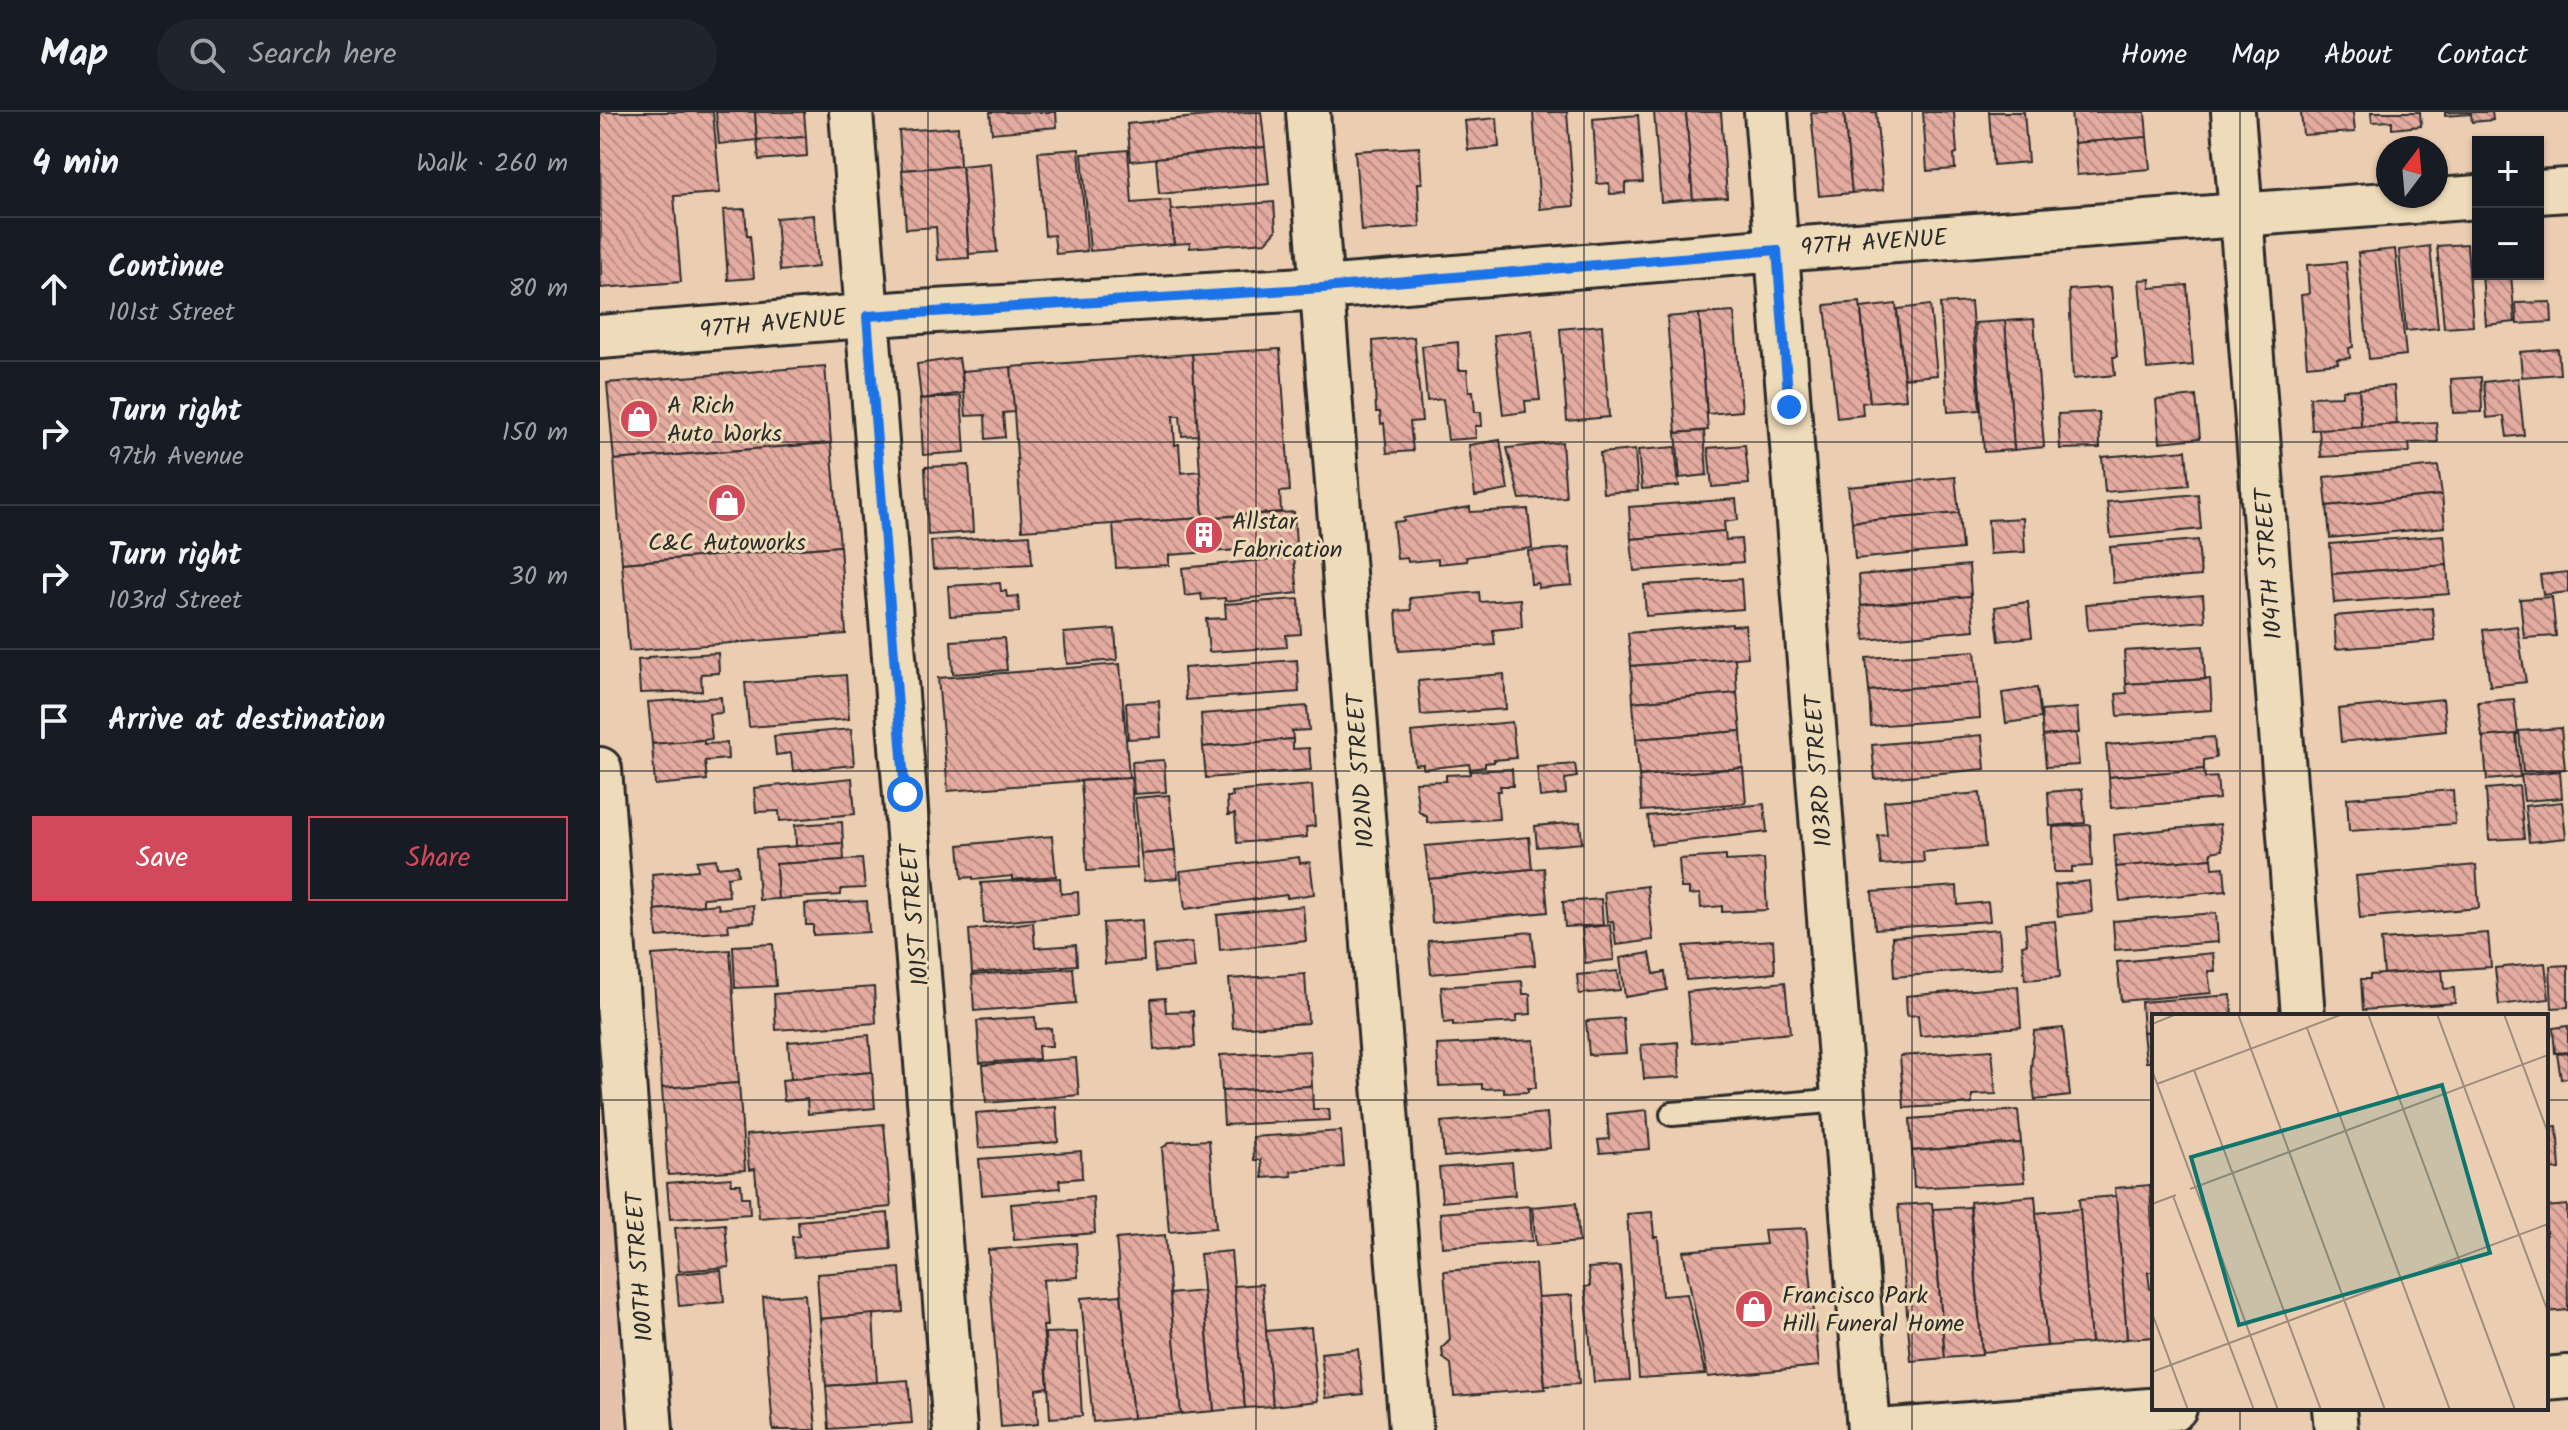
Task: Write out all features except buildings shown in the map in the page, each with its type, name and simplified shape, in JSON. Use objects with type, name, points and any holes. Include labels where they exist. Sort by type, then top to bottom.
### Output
[{"type":"street","name":"101ST STREET","points":[[851,112],[955,1430]]},
{"type":"street","name":"102ND STREET","points":[[1308,112],[1411,1430]]},
{"type":"street","name":"103RD STREET","points":[[1766,112],[1869,1430]]},
{"type":"street","name":"104TH STREET","points":[[2233,112],[2303,1014]]},
{"type":"street","points":[[2544,192],[2568,190]]},
{"type":"street","name":"97TH AVENUE","points":[[600,337],[867,316],[1322,288],[2472,197]]},
{"type":"street","name":"100TH STREET","points":[[600,769],[651,1430]]},
{"type":"street","points":[[2548,1379],[2568,1377]]},
{"type":"street","points":[[1892,1430],[2152,1410]]},
{"type":"street","points":[[2334,1410],[2336,1430]]},
{"type":"lane","points":[[1672,1114],[1843,1100]]},
{"type":"shaded area","points":[[600,1052],[625,1430],[600,1430]]},
{"type":"place","name":"A Rich Auto Works","points":[[639,419]]},
{"type":"place","name":"C&C Autoworks","points":[[727,503]]},
{"type":"place","name":"Allstar Fabrication","points":[[1204,535]]},
{"type":"place","name":"Francisco Park Hill Funeral Home","points":[[1754,1309]]},
{"type":"route","points":[[905,794],[867,316],[1322,288],[1777,250],[1789,407]]}]
